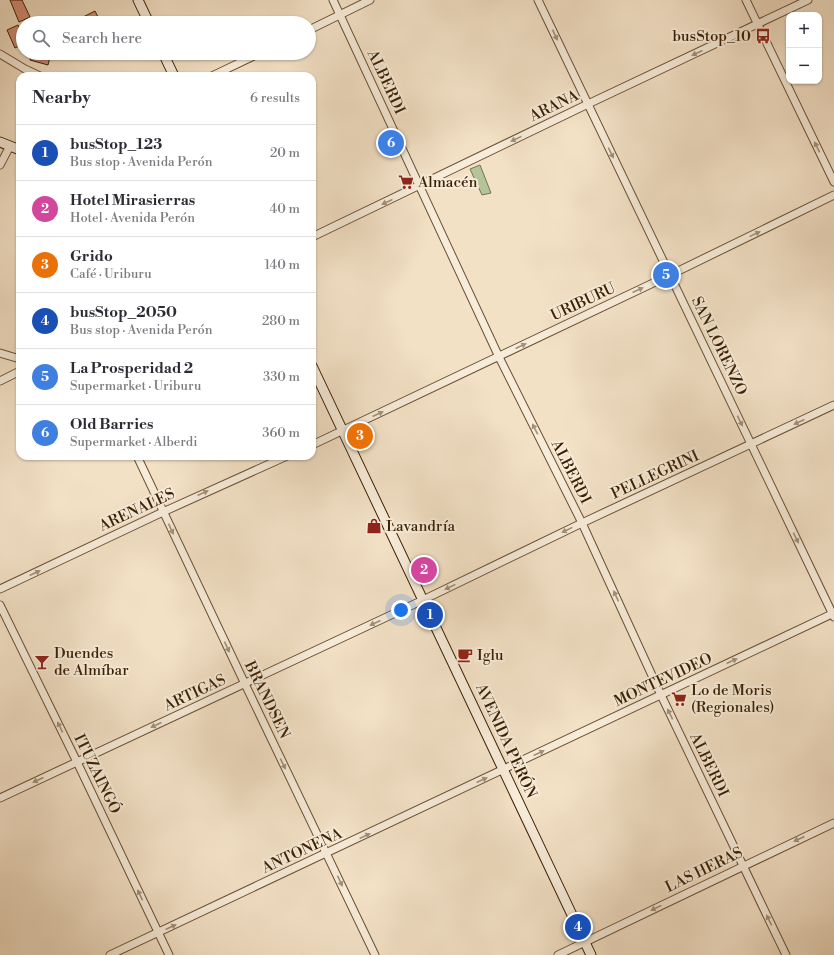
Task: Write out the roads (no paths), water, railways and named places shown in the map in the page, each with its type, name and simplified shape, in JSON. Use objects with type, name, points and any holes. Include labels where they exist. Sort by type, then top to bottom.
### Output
[{"type":"main road","points":[[138,0],[146,16]]},
{"type":"main road","points":[[166,60],[172,72]]},
{"type":"main road","points":[[0,142],[16,148]]},
{"type":"main road","name":"AVENIDA PERÓN","points":[[316,374],[591,955]]},
{"type":"street","name":"ALBERDI","points":[[333,0],[499,356],[582,523],[661,695],[786,955]]},
{"type":"street","points":[[316,27],[370,0]]},
{"type":"street","name":"SAN LORENZO","points":[[538,0],[833,615]]},
{"type":"street","points":[[746,0],[834,182]]},
{"type":"street","name":"ARANA","points":[[316,235],[808,0]]},
{"type":"street","points":[[0,54],[32,72]]},
{"type":"street","points":[[220,72],[245,60]]},
{"type":"street","points":[[0,165],[10,146]]},
{"type":"street","name":"URIBURU","points":[[343,431],[834,195]]},
{"type":"street","points":[[0,353],[16,358]]},
{"type":"street","points":[[0,381],[16,373]]},
{"type":"street","name":"PELLEGRINI","points":[[423,600],[582,523],[834,405]]},
{"type":"street","points":[[316,442],[343,431]]},
{"type":"street","name":"BRANDSEN","points":[[139,460],[375,955]]},
{"type":"street","name":"ARENALES","points":[[0,590],[163,512],[278,460]]},
{"type":"street","name":"ARTIGAS","points":[[0,798],[423,600]]},
{"type":"street","name":"ITUZAINGÓ","points":[[0,605],[169,955]]},
{"type":"street","name":"MONTEVIDEO","points":[[504,770],[833,615]]},
{"type":"street","name":"ANTONENA","points":[[110,955],[504,770]]},
{"type":"street","name":"LAS HERAS","points":[[558,955],[834,823]]},
{"type":"place","name":"busStop_10","points":[[763,36]]},
{"type":"place","name":"Old Barries","points":[[391,143]]},
{"type":"place","name":"Almacén","points":[[406,182]]},
{"type":"place","name":"La Prosperidad 2","points":[[666,275]]},
{"type":"place","name":"Grido","points":[[360,436]]},
{"type":"place","name":"Lavandría","points":[[374,526]]},
{"type":"place","name":"Hotel Mirasierras","points":[[424,570]]},
{"type":"place","name":"busStop_123","points":[[430,615]]},
{"type":"place","name":"Iglu","points":[[465,655]]},
{"type":"place","name":"Duendes de Almíbar","points":[[42,662]]},
{"type":"place","name":"Lo de Moris (Regionales)","points":[[679,699]]},
{"type":"place","name":"busStop_2050","points":[[578,927]]}]
